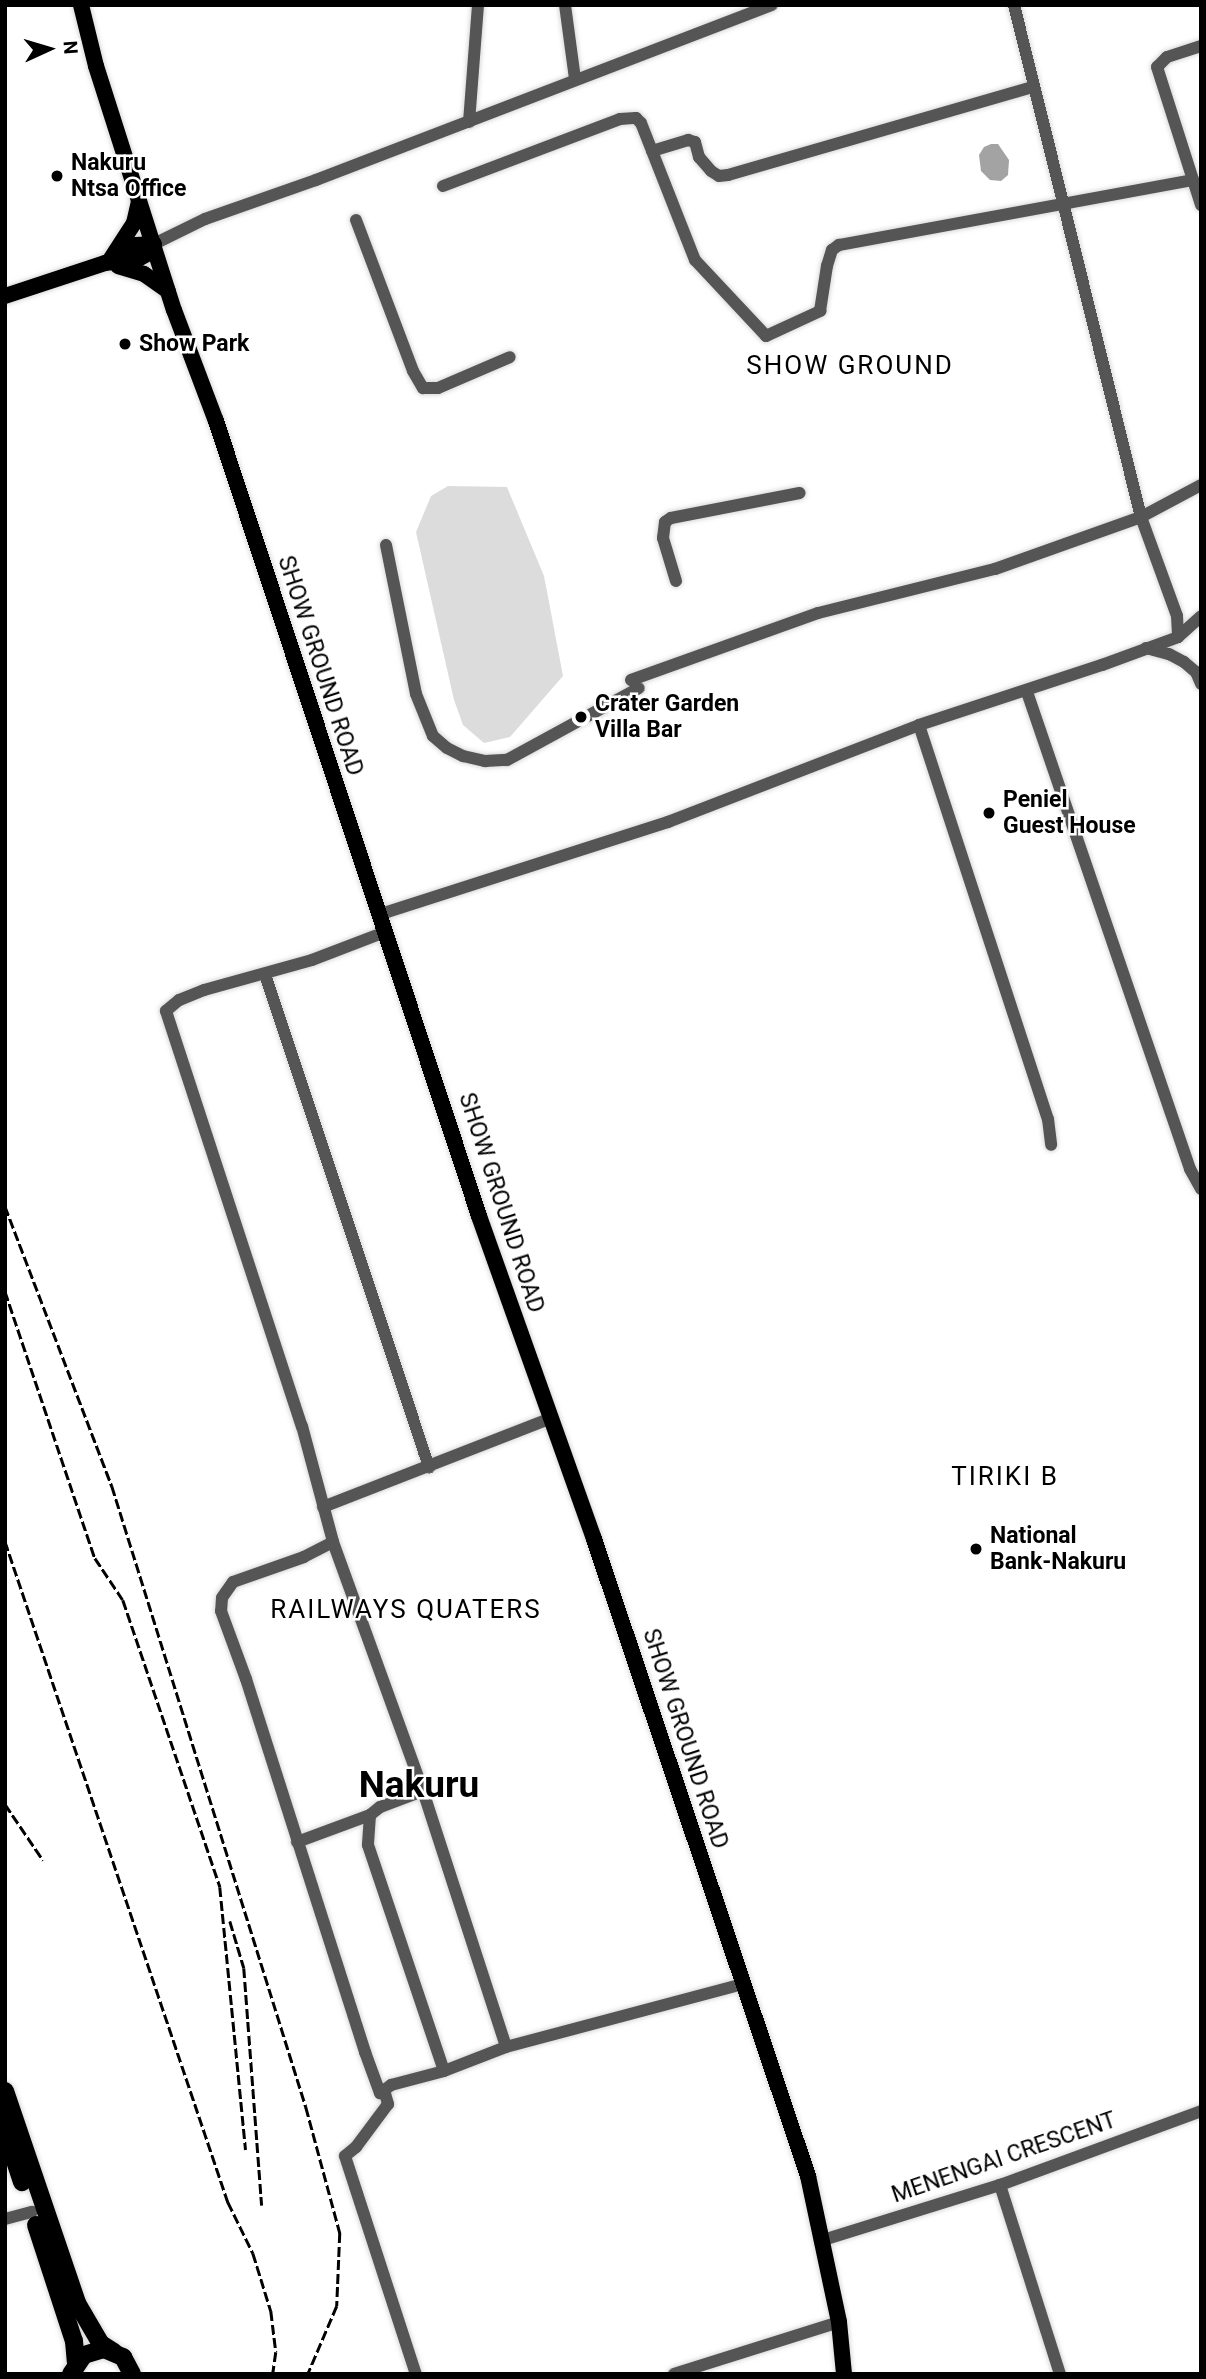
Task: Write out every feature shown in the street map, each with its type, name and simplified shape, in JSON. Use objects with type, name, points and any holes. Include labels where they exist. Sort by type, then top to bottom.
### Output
[{"type":"highway","points":[[5,2091],[78,2303],[94,2334],[123,2357],[132,2374]]},
{"type":"highway","points":[[5,2131],[74,2341],[74,2368]]},
{"type":"highway","points":[[74,2368],[93,2350],[114,2352]]},
{"type":"main road","name":"SHOW GROUND ROAD","points":[[81,5],[96,66],[168,291],[240,493],[378,915],[808,2175],[839,2322],[844,2374]]},
{"type":"main road","points":[[109,262],[134,223],[140,199]]},
{"type":"main road","points":[[5,296],[109,262],[138,259],[149,253],[154,244]]},
{"type":"main road","points":[[109,262],[144,274],[168,291]]},
{"type":"street","points":[[469,122],[478,5]]},
{"type":"street","points":[[565,5],[575,79]]},
{"type":"street","points":[[154,244],[205,219],[469,122],[772,5]]},
{"type":"street","points":[[1013,5],[1141,517],[1177,616],[1178,636]]},
{"type":"street","points":[[1201,46],[1167,57],[1157,67],[1201,205]]},
{"type":"street","points":[[652,151],[688,140],[695,142],[699,157],[711,171],[719,176],[729,175],[1033,87]]},
{"type":"street","points":[[443,186],[629,117],[641,123],[695,260],[766,336],[820,311],[827,265],[832,250],[839,245],[1193,180]]},
{"type":"street","points":[[356,220],[413,371],[422,388],[438,388],[510,357]]},
{"type":"street","points":[[386,545],[416,694],[433,736],[463,757],[485,761],[507,760],[635,684],[818,613],[995,569],[1141,517],[1201,485]]},
{"type":"street","points":[[676,581],[663,538],[665,522],[671,517],[800,493]]},
{"type":"street","points":[[378,915],[668,822],[919,725],[1027,692],[1178,636],[1201,616]]},
{"type":"street","points":[[1146,648],[1169,654],[1184,662],[1196,672],[1201,684]]},
{"type":"street","points":[[1027,692],[1190,1169],[1201,1189]]},
{"type":"street","points":[[919,725],[1048,1119],[1051,1145]]},
{"type":"street","points":[[385,932],[265,974],[179,1000],[167,1007],[166,1015],[259,1292],[333,1542],[423,1791],[506,2047]]},
{"type":"street","points":[[265,974],[429,1467]]},
{"type":"street","points":[[323,1507],[551,1418]]},
{"type":"street","points":[[333,1542],[304,1557],[233,1582],[222,1598],[224,1623],[246,1679],[380,2093],[506,2047],[743,1984]]},
{"type":"street","points":[[297,1842],[370,1815],[380,1807],[423,1791]]},
{"type":"street","points":[[370,1815],[368,1845],[444,2071]]},
{"type":"street","points":[[384,2090],[388,2104],[356,2147],[345,2156],[416,2374]]},
{"type":"street","name":"MENENGAI CRESCENT","points":[[820,2241],[1000,2185],[1201,2110]]},
{"type":"street","points":[[1000,2185],[1060,2374]]},
{"type":"street","points":[[5,2219],[32,2212]]},
{"type":"street","points":[[674,2374],[839,2322]]},
{"type":"shaded area","points":[[998,144],[1009,160],[1008,175],[1001,181],[990,180],[981,171],[979,155],[984,147]]},
{"type":"shaded area","points":[[448,486],[507,487],[544,576],[563,676],[510,737],[484,743],[463,725],[454,700],[416,532],[431,496]]},
{"type":"railway","points":[[5,1206],[112,1486],[306,2107],[340,2233],[337,2306],[308,2374]]},
{"type":"railway","points":[[5,1291],[95,1558],[123,1600],[220,1887],[246,2150]]},
{"type":"railway","points":[[5,1541],[228,2202],[253,2253],[271,2311],[276,2352],[273,2374]]},
{"type":"railway","points":[[5,1804],[43,1860]]},
{"type":"railway","points":[[230,1921],[244,1968],[262,2205]]},
{"type":"place","name":"Nakuru Ntsa Office","points":[[57,176]]},
{"type":"place","name":"Show Park","points":[[125,344]]},
{"type":"place","name":"Crater Garden Villa Bar","points":[[581,717]]},
{"type":"place","name":"Peniel Guest House","points":[[989,813]]},
{"type":"place","name":"National Bank-Nakuru","points":[[976,1549]]},
{"type":"district","name":"SHOW GROUND","points":[[850,366]]},
{"type":"district","name":"TIRIKI B","points":[[1005,1477]]},
{"type":"district","name":"RAILWAYS QUATERS","points":[[406,1610]]},
{"type":"district","name":"Nakuru","points":[[419,1785]]}]
